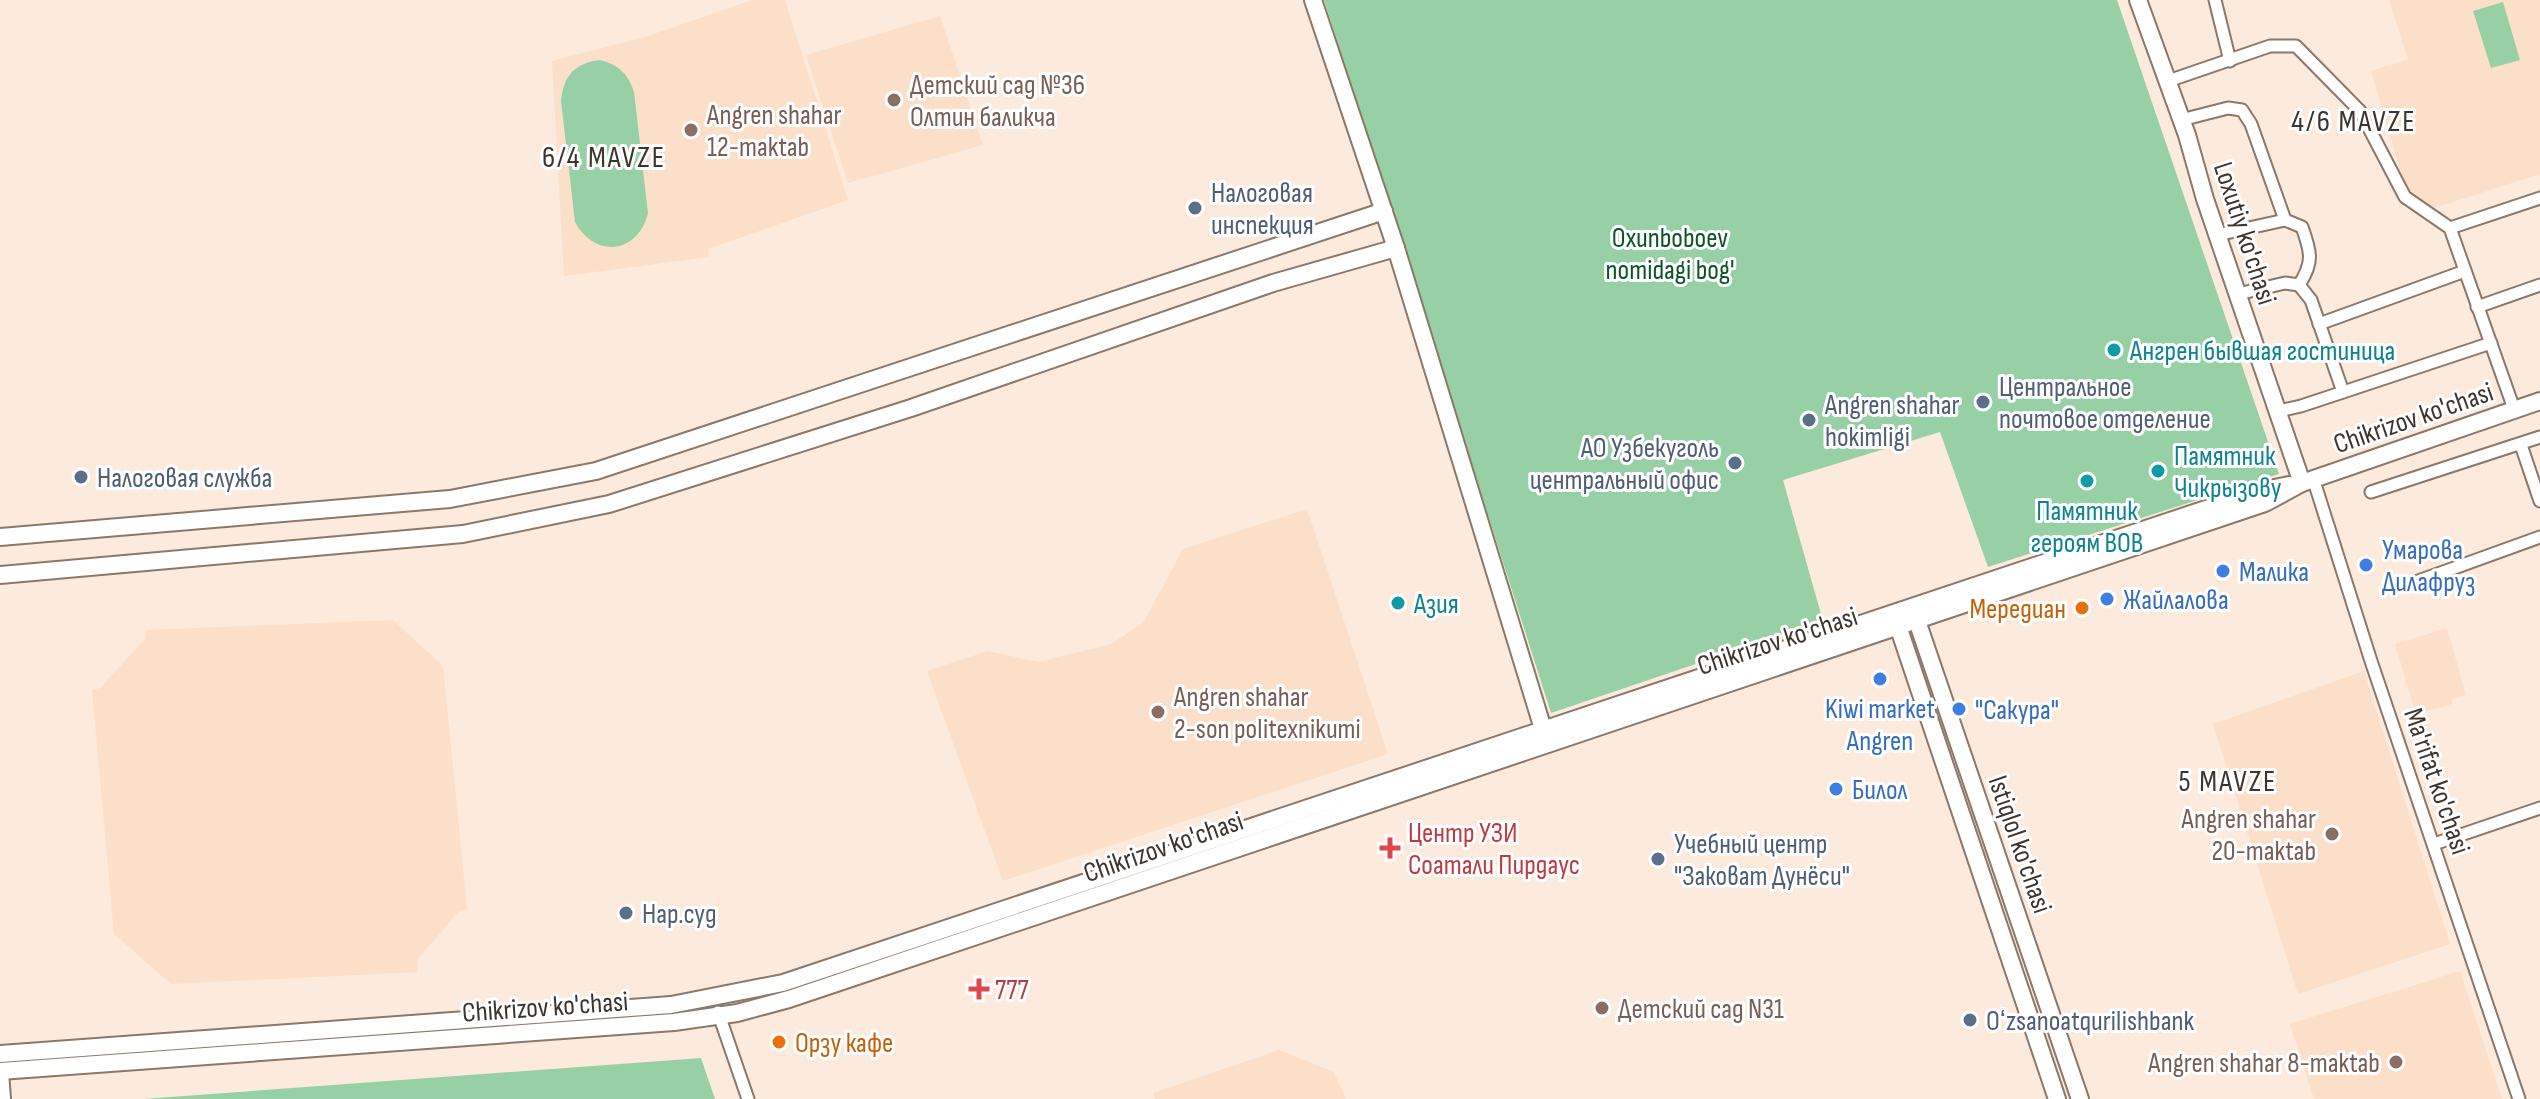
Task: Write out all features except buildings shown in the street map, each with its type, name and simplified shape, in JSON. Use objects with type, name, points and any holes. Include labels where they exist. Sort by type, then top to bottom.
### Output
[{"type":"main road","points":[[1313,0],[1396,248],[1543,729]]},
{"type":"main road","name":"Loxutiy ko'chasi","points":[[2138,0],[2279,411],[2308,480]]},
{"type":"main road","points":[[0,537],[450,499],[596,471],[1384,211]]},
{"type":"main road","points":[[0,575],[463,534],[609,504],[911,408],[1273,283],[1396,248]]},
{"type":"main road","name":"Chikrizov ko'chasi","points":[[0,1072],[674,1022],[789,999],[1896,619],[2265,503],[2308,480],[2540,401]]},
{"type":"main road","name":"Istiqlol ko'chasi","points":[[1914,613],[2080,1099]]},
{"type":"main road","name":"Istiqlol ko'chasi","points":[[1896,619],[2057,1099]]},
{"type":"main road","name":"Chikrizov ko'chasi","points":[[0,1054],[671,1005],[714,998],[798,978],[1543,729],[1847,636]]},
{"type":"main road","points":[[0,1072],[2,1099]]},
{"type":"street","points":[[2215,0],[2230,61]]},
{"type":"street","points":[[2168,81],[2270,46],[2296,46],[2360,111],[2405,197],[2450,228],[2514,409]]},
{"type":"street","points":[[2181,120],[2228,108],[2242,110],[2251,124],[2285,220]]},
{"type":"street","points":[[2450,228],[2540,198]]},
{"type":"street","points":[[2217,235],[2285,220],[2302,227],[2309,247],[2310,268],[2299,285]]},
{"type":"street","points":[[2319,324],[2465,271]]},
{"type":"street","points":[[2238,294],[2285,283],[2299,285],[2311,300],[2343,392]]},
{"type":"street","points":[[2477,307],[2540,285]]},
{"type":"street","points":[[2279,411],[2491,343]]},
{"type":"street","points":[[2371,492],[2540,437]]},
{"type":"street","points":[[2521,445],[2540,501]]},
{"type":"street","name":"Ma'rifat ko'chasi","points":[[2308,480],[2519,1099]]},
{"type":"street","points":[[2410,584],[2540,537]]},
{"type":"street","points":[[2434,844],[2540,808]]},
{"type":"street","points":[[714,998],[748,1099]]},
{"type":"shaded area","name":"Angren shahar 12-maktab","points":[[752,0],[785,0],[848,200],[708,249],[709,257],[564,276],[552,61],[645,37]]},
{"type":"shaded area","points":[[2389,0],[2540,0],[2540,174],[2434,208],[2406,190],[2371,71],[2408,59]]},
{"type":"shaded area","name":"Детский сад №36 Олтин баликча","points":[[940,16],[983,145],[848,183],[806,55]]},
{"type":"shaded area","name":"Angren shahar 2-son politexnikumi","points":[[1307,509],[1388,754],[1003,881],[927,671],[988,651],[1038,662],[1111,644],[1143,623],[1183,549]]},
{"type":"shaded area","points":[[393,620],[443,666],[467,909],[459,911],[417,960],[418,972],[171,984],[114,934],[92,690],[100,688],[145,639],[146,630]]},
{"type":"shaded area","points":[[2447,628],[2466,695],[2452,699],[2452,704],[2416,714],[2395,644]]},
{"type":"shaded area","name":"Angren shahar 20-maktab","points":[[2364,671],[2450,944],[2298,994],[2213,724]]},
{"type":"shaded area","name":"Angren shahar 8-maktab","points":[[2460,971],[2502,1099],[2314,1099],[2290,1024]]},
{"type":"shaded area","points":[[1279,1050],[1334,1072],[1346,1099],[1155,1099],[1153,1093]]},
{"type":"green space","name":"Oxunboboev nomidagi bog'","points":[[1324,0],[2117,0],[2279,474],[1988,567],[1940,432],[1783,480],[1823,621],[1551,713]]},
{"type":"green space","points":[[2503,2],[2520,60],[2491,68],[2473,11]]},
{"type":"green space","points":[[600,60],[622,71],[634,92],[648,213],[635,237],[615,247],[593,242],[575,222],[561,101],[564,84],[572,72],[584,64]]},
{"type":"green space","points":[[701,1058],[715,1099],[143,1099]]},
{"type":"place","name":"Детский сад №36 Олтин баликча","points":[[894,100]]},
{"type":"place","name":"Angren shahar 12-maktab","points":[[691,130]]},
{"type":"place","name":"Налоговая инспекция","points":[[1195,208]]},
{"type":"place","name":"Ангрен бывшая гостиница","points":[[2114,350]]},
{"type":"place","name":"Центральное почтовое отделение","points":[[1983,402]]},
{"type":"place","name":"Angren shahar hokimligi","points":[[1809,420]]},
{"type":"place","name":"АО Узбекуголь центральный офис","points":[[1735,463]]},
{"type":"place","name":"Памятник Чикрызову","points":[[2158,471]]},
{"type":"place","name":"Налоговая служба","points":[[81,477]]},
{"type":"place","name":"Памятник героям ВОВ","points":[[2087,481]]},
{"type":"place","name":"Умарова Дилафруз","points":[[2366,565]]},
{"type":"place","name":"Малика","points":[[2223,571]]},
{"type":"place","name":"Жайлалова","points":[[2107,599]]},
{"type":"place","name":"Азия","points":[[1398,603]]},
{"type":"place","name":"Мередиан","points":[[2082,608]]},
{"type":"place","name":"Kiwi market Angren","points":[[1880,679]]},
{"type":"place","name":"\"Сакура\"","points":[[1959,709]]},
{"type":"place","name":"Angren shahar 2-son politexnikumi","points":[[1158,712]]},
{"type":"place","name":"Билол","points":[[1836,789]]},
{"type":"place","name":"Angren shahar 20-maktab","points":[[2332,834]]},
{"type":"place","name":"Центр УЗИ Соатали Пирдаус","points":[[1390,848]]},
{"type":"place","name":"Учебный центр \"Заковат Дунёси\"","points":[[1658,859]]},
{"type":"place","name":"Нар.суд","points":[[626,913]]},
{"type":"place","name":"777","points":[[979,989]]},
{"type":"place","name":"Детский сад N31","points":[[1602,1008]]},
{"type":"place","name":"Oʻzsanoatqurilishbank","points":[[1970,1020]]},
{"type":"place","name":"Орзу кафе","points":[[779,1042]]},
{"type":"place","name":"Angren shahar 8-maktab","points":[[2396,1062]]},
{"type":"district","name":"4/6 MAVZE","points":[[2354,121]]},
{"type":"district","name":"6/4 MAVZE","points":[[604,157]]},
{"type":"district","name":"5 MAVZE","points":[[2228,781]]}]
